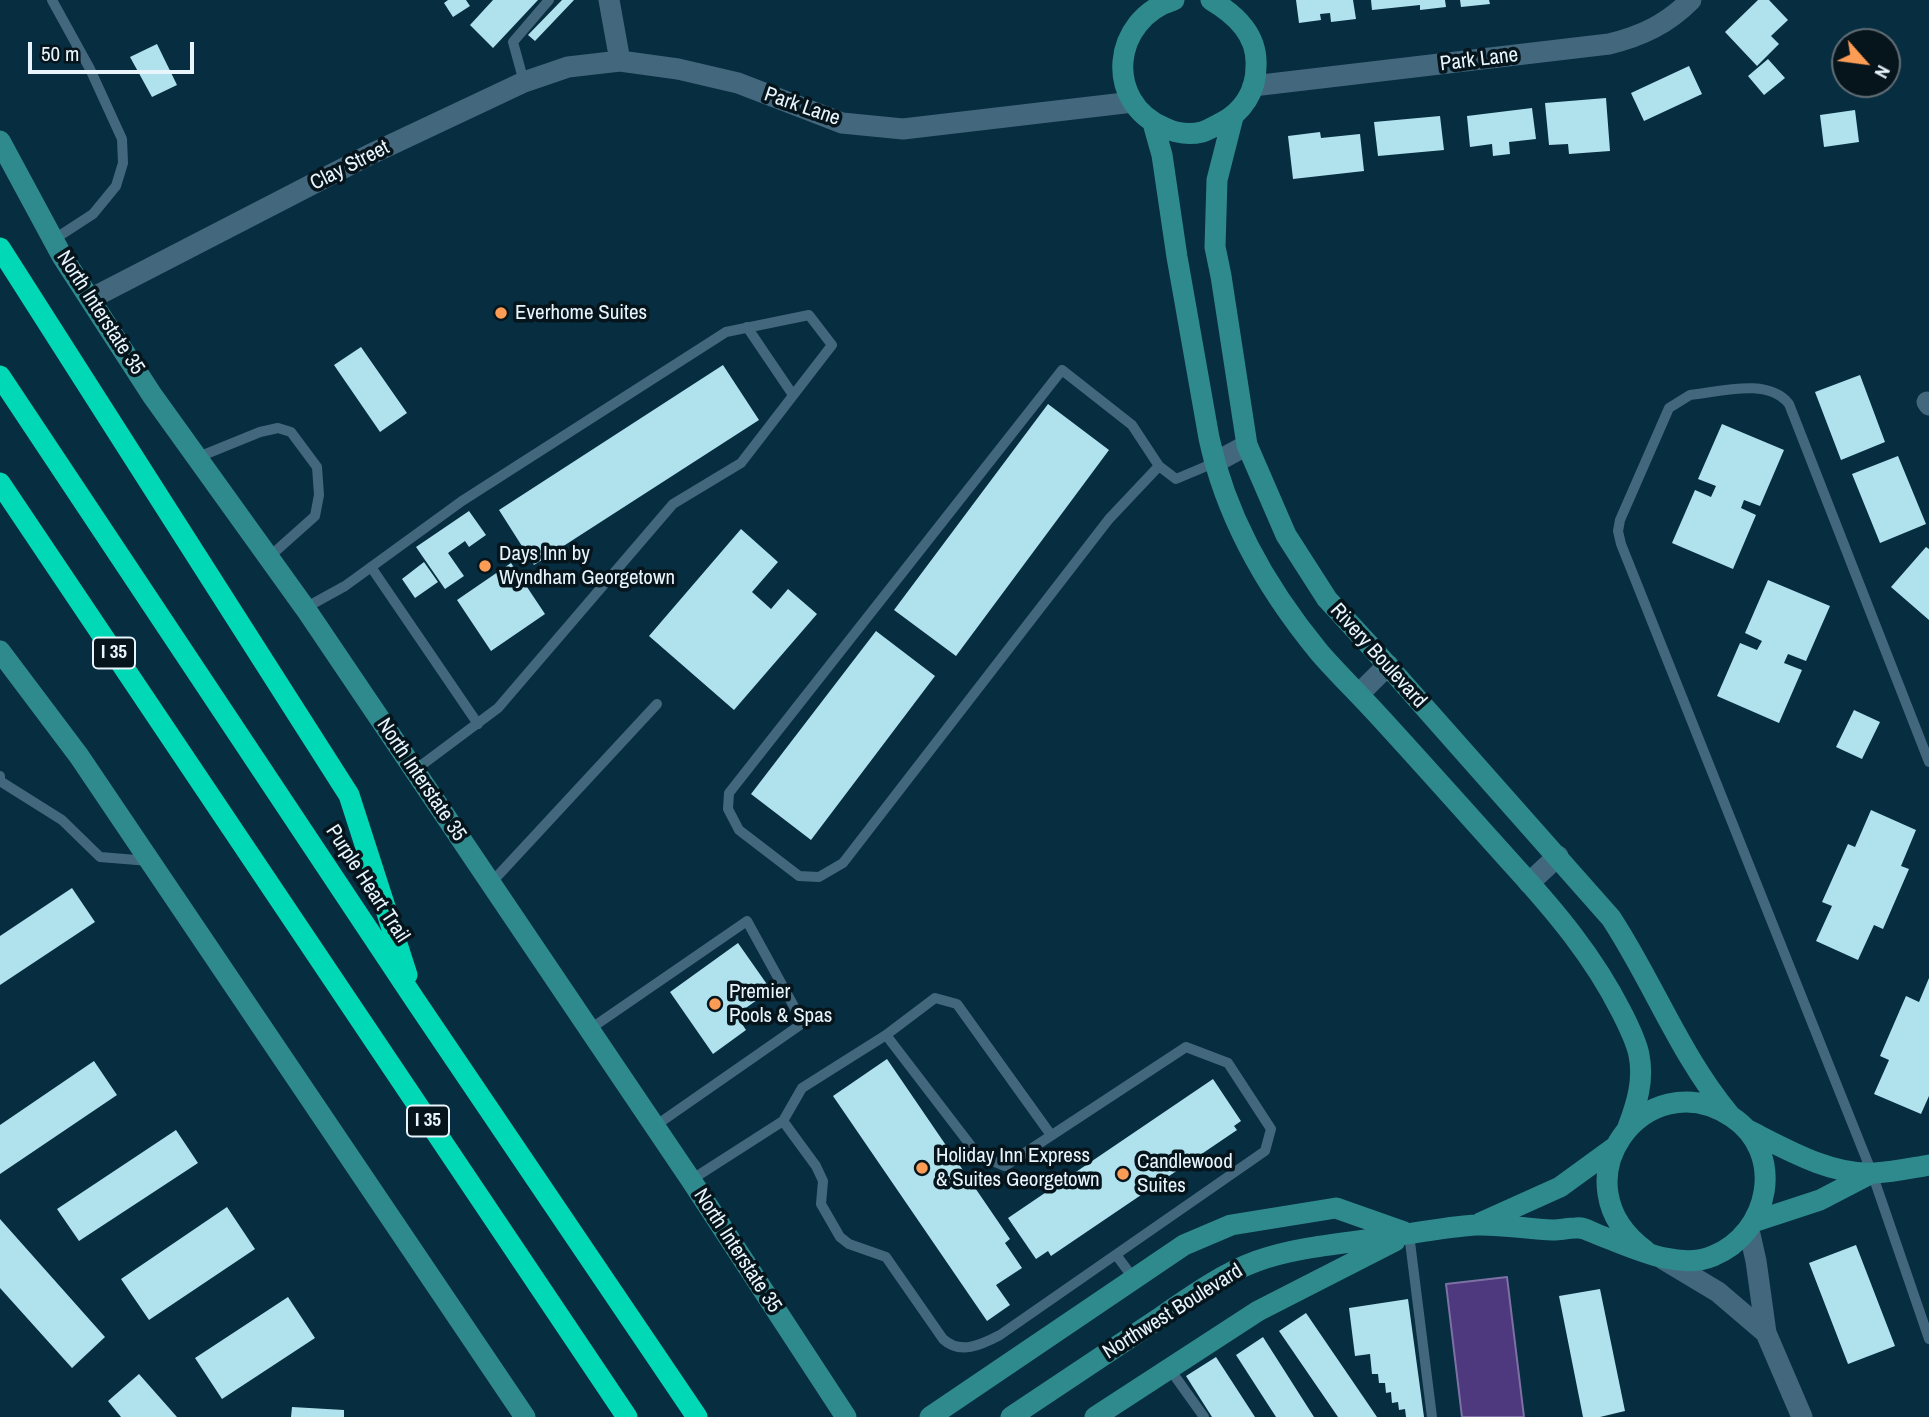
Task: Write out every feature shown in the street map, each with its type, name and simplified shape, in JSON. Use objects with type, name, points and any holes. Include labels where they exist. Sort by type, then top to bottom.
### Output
[{"type":"highway","points":[[0,248],[349,795],[415,1000]]},
{"type":"highway","name":"Purple Heart Trail","points":[[0,376],[415,1000],[697,1417]]},
{"type":"highway","name":"I 35","points":[[0,482],[627,1417]]},
{"type":"street","points":[[609,0],[620,61]]},
{"type":"street","points":[[1174,0],[1143,10],[1130,34],[1122,71],[1126,89],[1133,102],[1153,123],[1172,131],[1187,133],[1203,132],[1233,117],[1245,103],[1253,86],[1255,49],[1248,32],[1237,18],[1211,0]]},
{"type":"street","name":"Park Lane","points":[[1253,86],[1609,44],[1652,30],[1675,16],[1691,0]]},
{"type":"street","name":"Clay Street","points":[[90,299],[369,155],[524,82],[568,67],[620,61]]},
{"type":"street","name":"Park Lane","points":[[620,61],[678,69],[738,83],[842,123],[903,129],[1133,102]]},
{"type":"street","name":"Rivery Boulevard","points":[[1233,117],[1217,180],[1215,247],[1247,445],[1286,535],[1327,600],[1388,665],[1483,776],[1558,856],[1611,918],[1635,955],[1697,1070],[1738,1122]]},
{"type":"street","name":"Rivery Boulevard","points":[[1153,123],[1162,155],[1177,257],[1214,463],[1238,526],[1259,568],[1320,653],[1530,883],[1576,937],[1604,978],[1639,1054],[1641,1078],[1638,1100],[1628,1127]]},
{"type":"street","name":"North Interstate 35","points":[[0,141],[53,240],[195,458],[305,608],[415,770],[691,1180],[846,1417]]},
{"type":"street","points":[[1214,463],[1247,445]]},
{"type":"street","points":[[0,650],[79,756],[525,1417]]},
{"type":"street","points":[[1359,694],[1388,665]]},
{"type":"street","points":[[1530,883],[1558,856]]},
{"type":"street","points":[[1766,1333],[1718,1292],[1631,1240],[1616,1220],[1607,1196],[1607,1171],[1615,1147],[1628,1127],[1646,1113],[1667,1104],[1690,1102],[1712,1107],[1817,1161],[1843,1170],[1872,1174],[1929,1165]]},
{"type":"street","points":[[1655,1255],[1687,1262],[1711,1258],[1732,1247],[1753,1225],[1764,1196],[1765,1172],[1758,1148],[1738,1122]]},
{"type":"street","name":"Northwest Boulevard","points":[[1476,1225],[1560,1187],[1615,1147]]},
{"type":"street","points":[[1753,1225],[1820,1200],[1872,1174]]},
{"type":"street","points":[[930,1417],[1184,1245],[1231,1226],[1336,1208],[1409,1234]]},
{"type":"street","name":"Northwest Boulevard","points":[[1010,1417],[1206,1286],[1257,1261],[1308,1248],[1476,1225],[1556,1230],[1581,1227],[1655,1255]]},
{"type":"street","points":[[1753,1225],[1766,1333],[1802,1417]]},
{"type":"street","points":[[1095,1417],[1258,1311],[1409,1234]]},
{"type":"lane","points":[[52,0],[90,69],[122,139],[123,163],[116,186],[93,214],[53,240]]},
{"type":"lane","points":[[524,82],[513,41],[549,0]]},
{"type":"lane","points":[[305,608],[345,586],[462,501],[726,332],[809,315],[832,345],[741,463],[673,504],[499,708],[415,770]]},
{"type":"lane","points":[[747,327],[793,396]]},
{"type":"lane","points":[[1159,466],[1109,519],[843,863],[819,877],[799,876],[739,830],[728,809],[729,793],[1062,370],[1132,425],[1159,466],[1176,479],[1214,463]]},
{"type":"lane","points":[[1929,762],[1789,404],[1782,395],[1763,388],[1689,395],[1679,400],[1669,408],[1620,520],[1618,531],[1872,1174],[1929,1339]]},
{"type":"lane","points":[[195,458],[260,432],[278,428],[291,432],[317,467],[319,495],[315,516],[268,558]]},
{"type":"lane","points":[[371,567],[478,724]]},
{"type":"lane","points":[[491,883],[657,704]]},
{"type":"lane","points":[[0,776],[0,781],[62,820],[100,857],[149,861]]},
{"type":"lane","points":[[590,1029],[747,922],[803,1023],[655,1126]]},
{"type":"lane","points":[[691,1180],[783,1121],[802,1088],[886,1035],[935,998],[957,1004],[1051,1135]]},
{"type":"lane","points":[[783,1121],[823,1181],[821,1204],[840,1237],[849,1244],[886,1257],[943,1339],[951,1346],[976,1347],[1000,1335],[1265,1151],[1271,1129],[1228,1063],[1186,1047],[1005,1166],[978,1155],[886,1035]]},
{"type":"lane","points":[[1409,1234],[1432,1417]]},
{"type":"lane","points":[[1116,1256],[1134,1279]]},
{"type":"lane","points":[[1170,1368],[1204,1417]]},
{"type":"shaded area","points":[[1507,1277],[1524,1417],[1462,1417],[1446,1284]]},
{"type":"building","points":[[448,0],[466,0],[470,6],[453,17],[444,3]]},
{"type":"building","points":[[493,0],[538,0],[493,48],[470,25]]},
{"type":"building","points":[[562,0],[574,0],[535,41],[528,35]]},
{"type":"building","points":[[1296,0],[1353,0],[1356,19],[1331,22],[1330,13],[1320,14],[1321,20],[1299,23]]},
{"type":"building","points":[[1371,0],[1445,0],[1446,7],[1420,10],[1420,5],[1372,10]]},
{"type":"building","points":[[1460,0],[1489,0],[1490,4],[1461,7]]},
{"type":"building","points":[[1758,0],[1769,0],[1788,20],[1771,36],[1779,44],[1757,66],[1725,32]]},
{"type":"building","points":[[157,44],[177,85],[152,97],[130,57]]},
{"type":"building","points":[[1768,59],[1785,78],[1764,95],[1748,76]]},
{"type":"building","points":[[1689,66],[1702,94],[1644,121],[1631,93]]},
{"type":"building","points":[[1606,98],[1610,151],[1569,154],[1568,144],[1549,145],[1545,103]]},
{"type":"building","points":[[1532,108],[1536,139],[1509,142],[1510,154],[1493,156],[1492,144],[1470,147],[1467,116]]},
{"type":"building","points":[[1855,110],[1859,142],[1824,147],[1820,115]]},
{"type":"building","points":[[1440,116],[1444,150],[1378,156],[1374,122]]},
{"type":"building","points":[[1320,132],[1321,138],[1360,134],[1364,171],[1293,179],[1288,136]]},
{"type":"building","points":[[361,347],[407,413],[380,432],[334,365]]},
{"type":"building","points":[[723,365],[759,420],[534,565],[499,510]]},
{"type":"building","points":[[1860,375],[1885,442],[1841,460],[1815,392]]},
{"type":"building","points":[[1048,404],[1109,450],[956,656],[894,610]]},
{"type":"building","points":[[1722,424],[1784,450],[1760,506],[1744,500],[1741,508],[1756,515],[1733,569],[1672,543],[1695,490],[1711,497],[1716,486],[1698,479]]},
{"type":"building","points":[[1898,456],[1926,524],[1880,543],[1852,474]]},
{"type":"building","points":[[469,511],[486,535],[469,547],[465,541],[448,553],[464,576],[445,589],[416,547]]},
{"type":"building","points":[[741,529],[778,562],[752,592],[771,609],[788,589],[817,614],[734,710],[649,636]]},
{"type":"building","points":[[1926,547],[1929,549],[1929,620],[1891,587]]},
{"type":"building","points":[[424,562],[438,582],[415,598],[402,579]]},
{"type":"building","points":[[511,563],[545,614],[491,651],[457,600]]},
{"type":"building","points":[[1768,580],[1830,606],[1806,661],[1788,654],[1784,663],[1802,670],[1779,723],[1717,696],[1740,643],[1757,650],[1762,641],[1745,633]]},
{"type":"building","points":[[876,631],[935,676],[811,840],[751,794]]},
{"type":"building","points":[[1854,710],[1880,722],[1862,759],[1836,747]]},
{"type":"building","points":[[1871,810],[1916,830],[1901,866],[1909,869],[1883,929],[1874,925],[1858,960],[1816,941],[1832,906],[1822,902],[1848,844],[1855,847]]},
{"type":"building","points":[[72,888],[95,922],[0,985],[0,936]]},
{"type":"building","name":"Premier Pools & Spas","points":[[738,943],[771,990],[736,1015],[746,1030],[713,1054],[670,992]]},
{"type":"building","points":[[1929,978],[1929,1096],[1921,1114],[1874,1094],[1889,1060],[1880,1056],[1906,996],[1919,1002]]},
{"type":"building","name":"Holiday Inn Express & Suites Georgetown","points":[[887,1059],[1010,1239],[1005,1243],[1022,1268],[996,1285],[1010,1305],[987,1321],[833,1096]]},
{"type":"building","points":[[94,1061],[117,1095],[0,1174],[0,1125]]},
{"type":"building","name":"Candlewood Suites","points":[[1213,1079],[1241,1121],[1234,1126],[1237,1130],[1051,1256],[1048,1251],[1036,1259],[1008,1218]]},
{"type":"building","points":[[176,1130],[198,1163],[79,1241],[57,1209]]},
{"type":"building","points":[[227,1207],[255,1249],[149,1320],[121,1279]]},
{"type":"building","points":[[0,1219],[105,1337],[72,1368],[0,1288]]},
{"type":"building","points":[[1856,1245],[1895,1346],[1848,1364],[1809,1263]]},
{"type":"building","points":[[1600,1289],[1625,1411],[1600,1417],[1583,1417],[1559,1296]]},
{"type":"building","points":[[288,1297],[315,1338],[222,1399],[195,1358]]},
{"type":"building","points":[[1408,1299],[1424,1417],[1406,1417],[1405,1409],[1399,1410],[1398,1402],[1392,1403],[1391,1392],[1386,1393],[1385,1383],[1379,1383],[1378,1374],[1372,1374],[1370,1354],[1355,1356],[1349,1308]]},
{"type":"building","points":[[1306,1313],[1377,1417],[1338,1417],[1279,1331]]},
{"type":"building","points":[[1263,1337],[1314,1417],[1276,1417],[1236,1355]]},
{"type":"building","points":[[1216,1357],[1255,1417],[1212,1417],[1186,1376]]},
{"type":"building","points":[[139,1374],[177,1417],[121,1417],[108,1401]]},
{"type":"building","points":[[292,1407],[344,1410],[344,1417],[291,1417]]},
{"type":"place","name":"Everhome Suites","points":[[501,313]]},
{"type":"place","name":"Days Inn by Wyndham Georgetown","points":[[485,566]]},
{"type":"place","name":"Premier Pools & Spas","points":[[715,1004]]},
{"type":"place","name":"Holiday Inn Express & Suites Georgetown","points":[[922,1168]]},
{"type":"place","name":"Candlewood Suites","points":[[1123,1174]]}]
